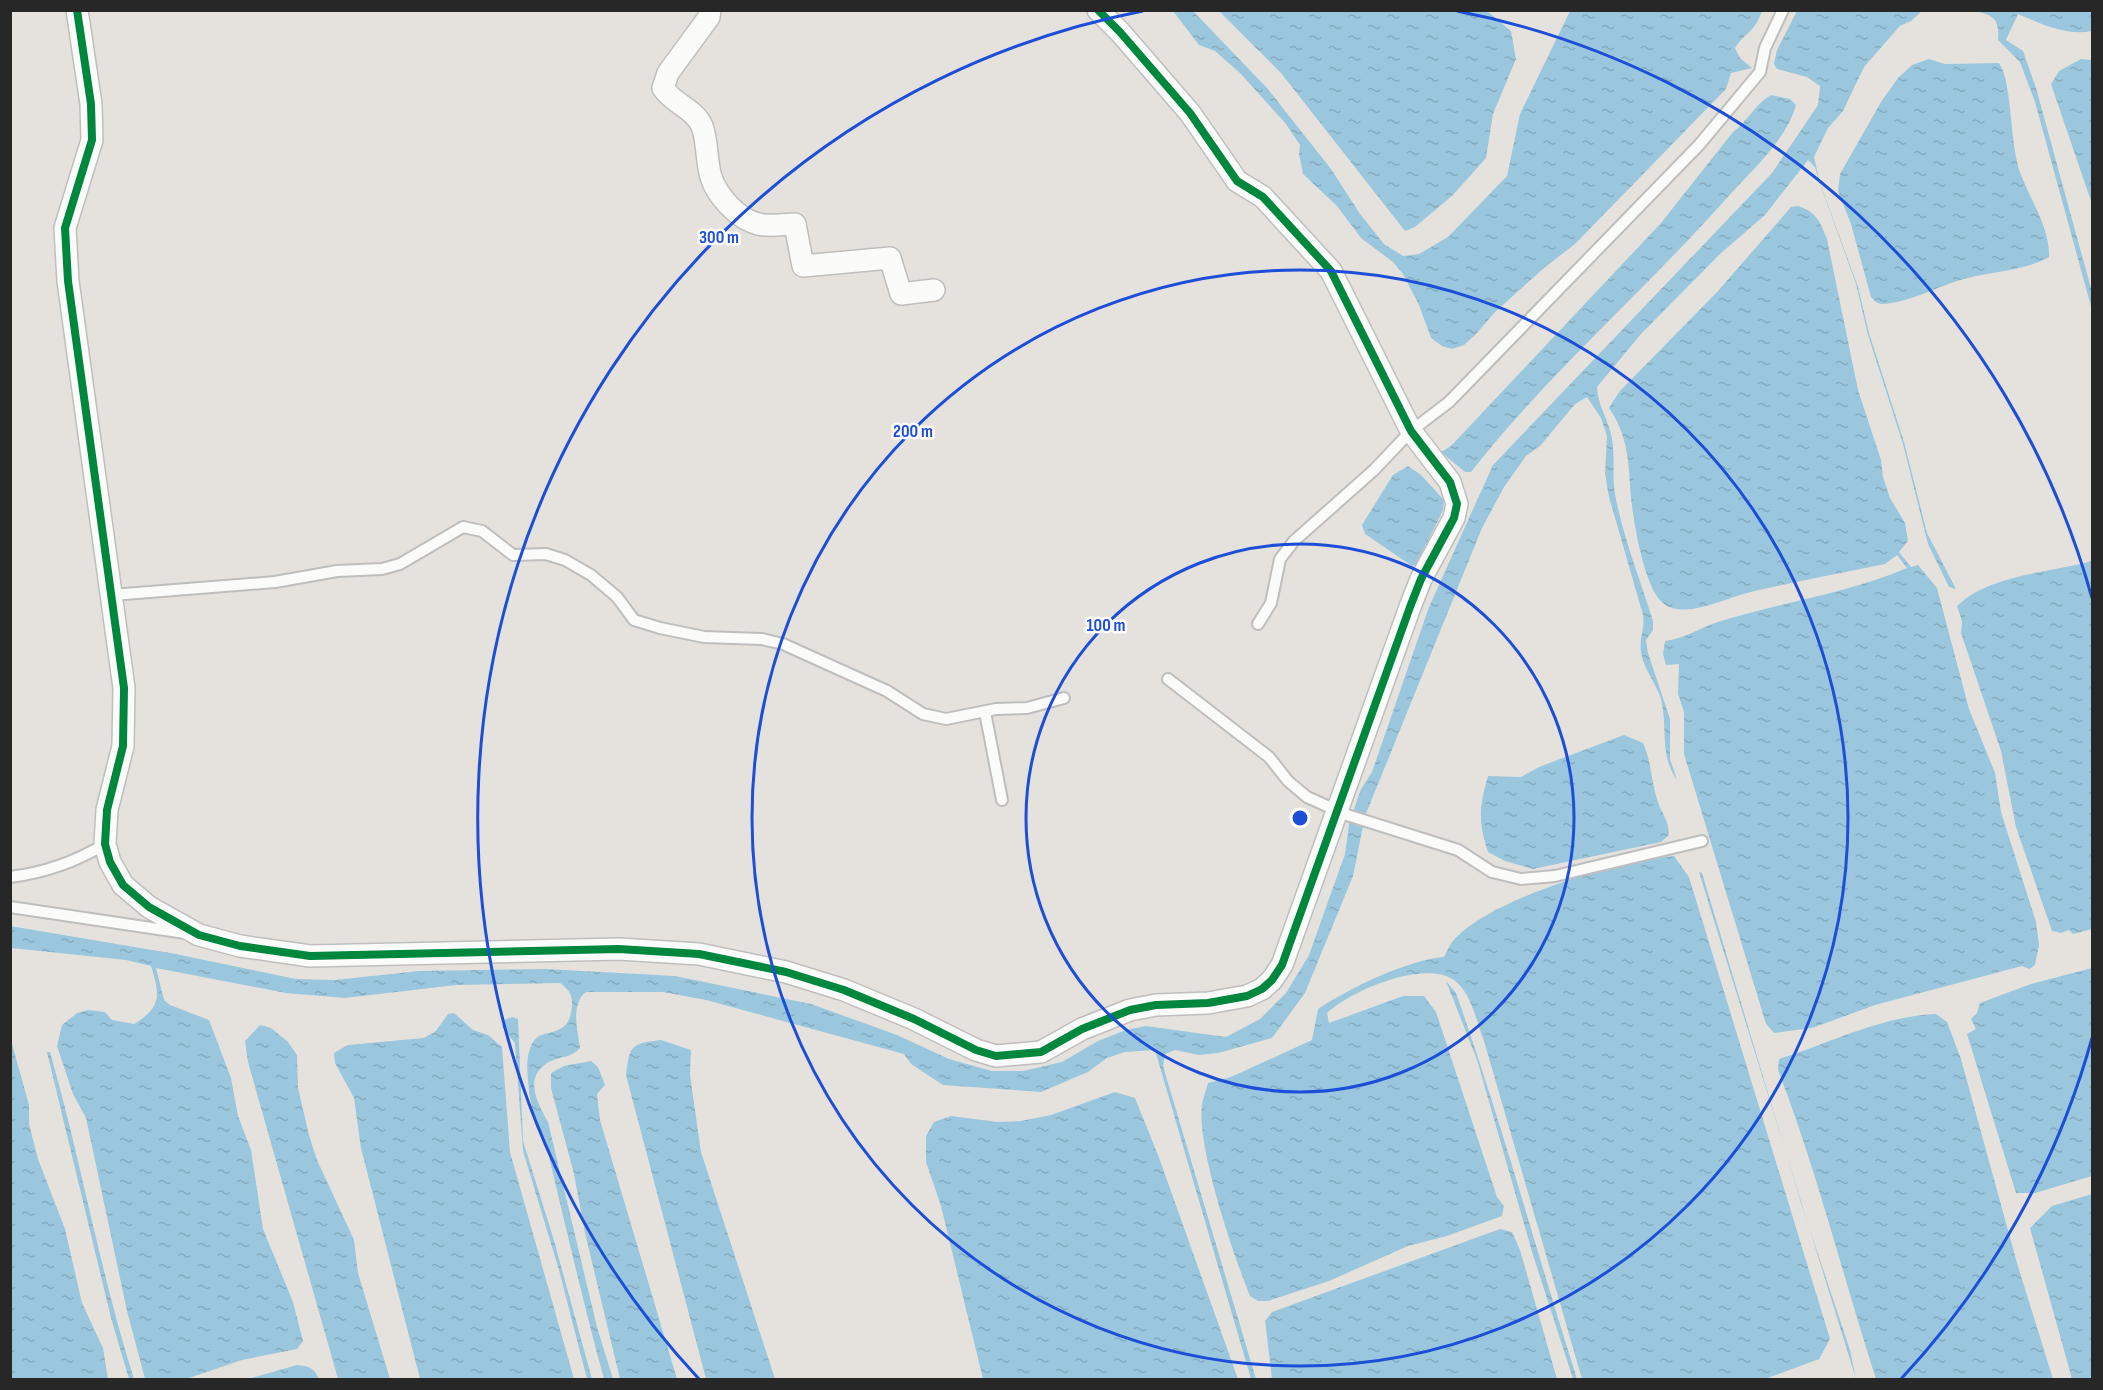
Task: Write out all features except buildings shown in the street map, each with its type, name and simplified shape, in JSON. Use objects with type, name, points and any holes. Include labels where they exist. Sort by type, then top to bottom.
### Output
[{"type":"street","points":[[77,10],[91,105],[92,140],[65,228],[68,281],[124,688],[123,746],[107,810],[105,844],[110,862],[123,885],[149,908],[199,935],[240,946],[310,956],[619,949],[699,954],[786,972],[844,990],[914,1019],[976,1050],[996,1056],[1017,1056],[1041,1052],[1082,1029],[1130,1010],[1156,1005],[1247,996],[1262,989],[1272,980],[1282,965],[1342,813],[1413,598],[1446,536],[1457,504],[1450,482],[1411,431],[1331,272],[1263,198],[1237,181],[1190,113],[1098,10]]},
{"type":"street","points":[[710,10],[709,17],[668,74],[663,88],[668,95],[689,110],[702,126],[711,178],[727,204],[748,220],[760,225],[795,224],[802,266],[890,258],[901,294],[934,290]]},
{"type":"lane","points":[[1258,624],[1271,603],[1280,559],[1294,541],[1374,470],[1411,431],[1449,402],[1699,145],[1760,72],[1765,48],[1783,10]]},
{"type":"lane","points":[[112,595],[275,582],[337,571],[382,569],[400,564],[463,527],[482,531],[513,555],[546,554],[565,560],[591,575],[617,597],[634,620],[704,637],[762,639],[783,644],[886,691],[923,714],[946,719],[1028,708],[1064,698]]},
{"type":"lane","points":[[1168,679],[1269,757],[1288,781],[1307,797],[1342,813],[1458,850],[1492,872],[1521,879],[1555,876],[1702,841]]},
{"type":"lane","points":[[985,712],[1002,800]]},
{"type":"lane","points":[[10,877],[57,866],[88,854],[105,844]]},
{"type":"lane","points":[[10,907],[199,935]]},
{"type":"water","points":[[1173,11],[1193,11],[1267,88],[1331,169],[1360,214],[1384,244],[1403,256],[1419,254],[1448,237],[1507,176],[1520,114],[1570,11],[1762,11],[1756,24],[1735,48],[1740,58],[1752,68],[1731,73],[1726,89],[1575,244],[1495,312],[1464,345],[1452,349],[1442,346],[1431,338],[1419,305],[1403,274],[1393,262],[1361,238],[1337,206],[1303,174],[1299,154],[1300,145],[1286,124],[1240,73],[1215,51],[1199,45]]},
{"type":"water","points":[[1219,11],[1487,11],[1511,31],[1516,59],[1493,114],[1486,158],[1453,195],[1415,227],[1405,231],[1281,73]]},
{"type":"water","points":[[1797,11],[1922,11],[1911,21],[1900,26],[1864,67],[1843,111],[1828,128],[1814,157],[1820,183],[1858,287],[1869,333],[1904,442],[1927,533],[1956,589],[1949,587],[1928,544],[1903,444],[1868,335],[1856,284],[1819,181],[1815,167],[1808,160],[1765,215],[1720,254],[1641,334],[1597,387],[1599,401],[1612,439],[1614,487],[1618,510],[1653,621],[1653,630],[1646,640],[1648,653],[1670,719],[1670,759],[1677,780],[1671,770],[1666,751],[1661,699],[1644,664],[1641,652],[1643,615],[1609,497],[1605,474],[1607,436],[1601,418],[1587,397],[1575,404],[1540,446],[1526,456],[1504,487],[1482,528],[1365,816],[1353,876],[1305,993],[1272,1038],[1218,1053],[1199,1055],[1175,1050],[1165,1054],[1163,1066],[1256,1379],[1251,1379],[1155,1050],[1125,1052],[1107,1058],[1088,1072],[1041,1092],[943,1085],[911,1064],[904,1054],[706,1000],[663,992],[586,992],[578,1003],[577,1011],[580,1048],[573,1054],[551,1061],[542,1067],[534,1081],[534,1089],[548,1122],[597,1327],[613,1379],[604,1379],[549,1157],[529,1092],[528,1060],[533,1042],[537,1037],[561,1028],[570,1016],[572,998],[560,983],[456,985],[345,998],[286,993],[156,968],[164,1000],[170,1005],[209,1020],[231,1078],[238,1116],[251,1150],[263,1229],[293,1302],[303,1341],[297,1349],[242,1360],[186,1379],[145,1379],[127,1311],[86,1118],[73,1094],[57,1046],[62,1025],[77,1013],[88,1010],[105,1012],[112,1020],[134,1024],[143,1018],[154,1006],[157,993],[151,966],[126,960],[11,948],[10,926],[176,954],[296,979],[335,980],[419,971],[546,969],[675,976],[811,1004],[897,1035],[949,1059],[992,1071],[1023,1071],[1062,1062],[1098,1041],[1126,1030],[1146,1026],[1226,1037],[1260,1019],[1286,993],[1309,955],[1345,854],[1349,824],[1361,789],[1372,772],[1429,607],[1493,465],[1772,173],[1818,105],[1820,86],[1807,77],[1777,69],[1774,64],[1777,50]]},
{"type":"water","points":[[1973,11],[2092,11],[2092,31],[2082,32],[2054,28],[2018,14],[2006,40],[2023,51],[2036,88],[2092,292],[2092,310],[2035,102],[2020,62],[1998,40],[1998,27],[1994,19],[1986,14]]},
{"type":"water","points":[[1929,59],[1945,64],[1999,63],[2007,85],[2017,162],[2043,225],[2049,257],[2020,268],[1958,281],[1904,300],[1881,304],[1871,297],[1851,224],[1838,191],[1840,174],[1881,102],[1898,78],[1912,65]]},
{"type":"water","points":[[2081,59],[2092,60],[2092,204],[2051,84],[2059,71]]},
{"type":"water","points":[[1771,95],[1790,99],[1796,105],[1784,131],[1756,167],[1532,401],[1471,472],[1465,472],[1441,452],[1451,446],[1661,223],[1733,132],[1760,103]]},
{"type":"water","points":[[1798,206],[1814,215],[1827,239],[1858,390],[1881,460],[1883,477],[1890,498],[1905,523],[1908,541],[1899,552],[1911,567],[1918,565],[1937,588],[1969,709],[1995,773],[2001,812],[2036,922],[2039,945],[2035,965],[2029,969],[2022,966],[1875,1005],[1812,1028],[1774,1033],[1766,1024],[1684,754],[1684,712],[1678,694],[1679,664],[1666,665],[1663,654],[1665,641],[1744,614],[1839,591],[1907,568],[1897,555],[1885,564],[1755,591],[1693,609],[1677,609],[1666,605],[1657,596],[1643,561],[1633,513],[1626,446],[1617,421],[1609,408],[1619,392],[1718,291],[1791,207]]},
{"type":"water","points":[[1408,466],[1421,475],[1444,500],[1443,510],[1416,565],[1412,566],[1365,534],[1362,525],[1393,475]]},
{"type":"water","points":[[2092,561],[2092,929],[2073,934],[2069,930],[2061,933],[2052,931],[2016,827],[2001,751],[1961,633],[1962,621],[1957,606],[1971,595],[2003,581]]},
{"type":"water","points":[[1624,735],[1643,743],[1646,750],[1657,799],[1669,830],[1669,835],[1661,842],[1533,869],[1505,861],[1488,852],[1481,814],[1488,776],[1521,777],[1539,767]]},
{"type":"water","points":[[1674,856],[1689,877],[1830,1339],[1819,1359],[1765,1379],[1582,1379],[1476,1017],[1460,985],[1441,974],[1407,975],[1369,987],[1338,1004],[1327,1013],[1329,1023],[1403,996],[1424,996],[1436,1012],[1497,1197],[1504,1206],[1502,1216],[1447,1236],[1408,1246],[1329,1281],[1268,1301],[1258,1301],[1250,1296],[1226,1229],[1210,1173],[1202,1123],[1202,1105],[1208,1083],[1231,1077],[1312,1040],[1318,1009],[1379,976],[1413,963],[1444,957],[1453,941],[1471,925],[1495,911],[1557,884],[1622,865]]},
{"type":"water","points":[[1699,872],[1702,873],[1786,1151]]},
{"type":"water","points":[[2092,968],[2092,1176],[2035,1193],[2016,1193],[1967,1034],[1976,1029],[1971,1019],[1977,1013],[1980,1003],[2031,984]]},
{"type":"water","points":[[1446,981],[1456,993],[1472,1041],[1577,1379],[1573,1379],[1533,1255],[1477,1060]]},
{"type":"water","points":[[454,1013],[473,1030],[488,1035],[502,1047],[510,1152],[574,1379],[420,1379],[361,1148],[354,1098],[335,1063],[334,1053],[348,1045],[424,1038],[436,1031],[448,1014]]},
{"type":"water","points":[[1936,1014],[1947,1022],[1961,1059],[2017,1263],[2053,1379],[1876,1379],[1817,1185],[1778,1070],[1779,1059],[1876,1025]]},
{"type":"water","points":[[512,1017],[518,1019],[523,1141],[553,1237],[592,1379],[587,1379],[559,1270],[523,1151],[515,1043],[502,1027],[504,1020]]},
{"type":"water","points":[[260,1025],[271,1028],[288,1042],[297,1055],[298,1088],[309,1135],[317,1160],[354,1240],[358,1273],[390,1379],[338,1379],[248,1062],[245,1041]]},
{"type":"water","points":[[11,1040],[29,1105],[29,1124],[38,1159],[65,1229],[82,1303],[103,1348],[108,1379],[11,1379]]},
{"type":"water","points":[[661,1040],[691,1050],[690,1075],[701,1152],[775,1379],[706,1379],[626,1075],[629,1057],[634,1047]]},
{"type":"water","points":[[47,1052],[50,1052],[61,1093],[111,1298],[134,1379],[129,1379],[111,1318]]},
{"type":"water","points":[[591,1061],[598,1067],[605,1085],[597,1094],[600,1120],[677,1379],[620,1379],[585,1233],[574,1174],[551,1088],[551,1073],[564,1066]]},
{"type":"water","points":[[1115,1092],[1135,1098],[1158,1155],[1238,1379],[983,1379],[941,1206],[926,1162],[926,1136],[934,1122],[951,1116],[997,1122],[1021,1121],[1051,1115]]},
{"type":"water","points":[[1786,1151],[1808,1224],[1801,1203]]},
{"type":"water","points":[[2092,1194],[2092,1379],[2072,1379],[2030,1228],[2052,1206]]},
{"type":"water","points":[[1808,1224],[1850,1350],[1856,1379]]},
{"type":"water","points":[[1500,1229],[1512,1232],[1520,1250],[1557,1379],[1272,1379],[1265,1321],[1272,1312]]},
{"type":"water","points":[[297,1365],[311,1368],[319,1379],[248,1379]]},
{"type":"cycle path","points":[[77,10],[91,104],[92,140],[65,228],[68,281],[124,688],[123,746],[107,810],[105,844],[110,862],[123,885],[149,907],[199,935],[240,946],[310,956],[619,949],[699,954],[786,972],[844,990],[914,1019],[976,1050],[996,1056],[1041,1052],[1082,1029],[1130,1010],[1156,1005],[1208,1003],[1247,996],[1262,989],[1272,980],[1282,965],[1410,607],[1421,579],[1454,518],[1457,504],[1450,482],[1411,431],[1331,271],[1263,197],[1237,181],[1190,113],[1098,10]]}]
